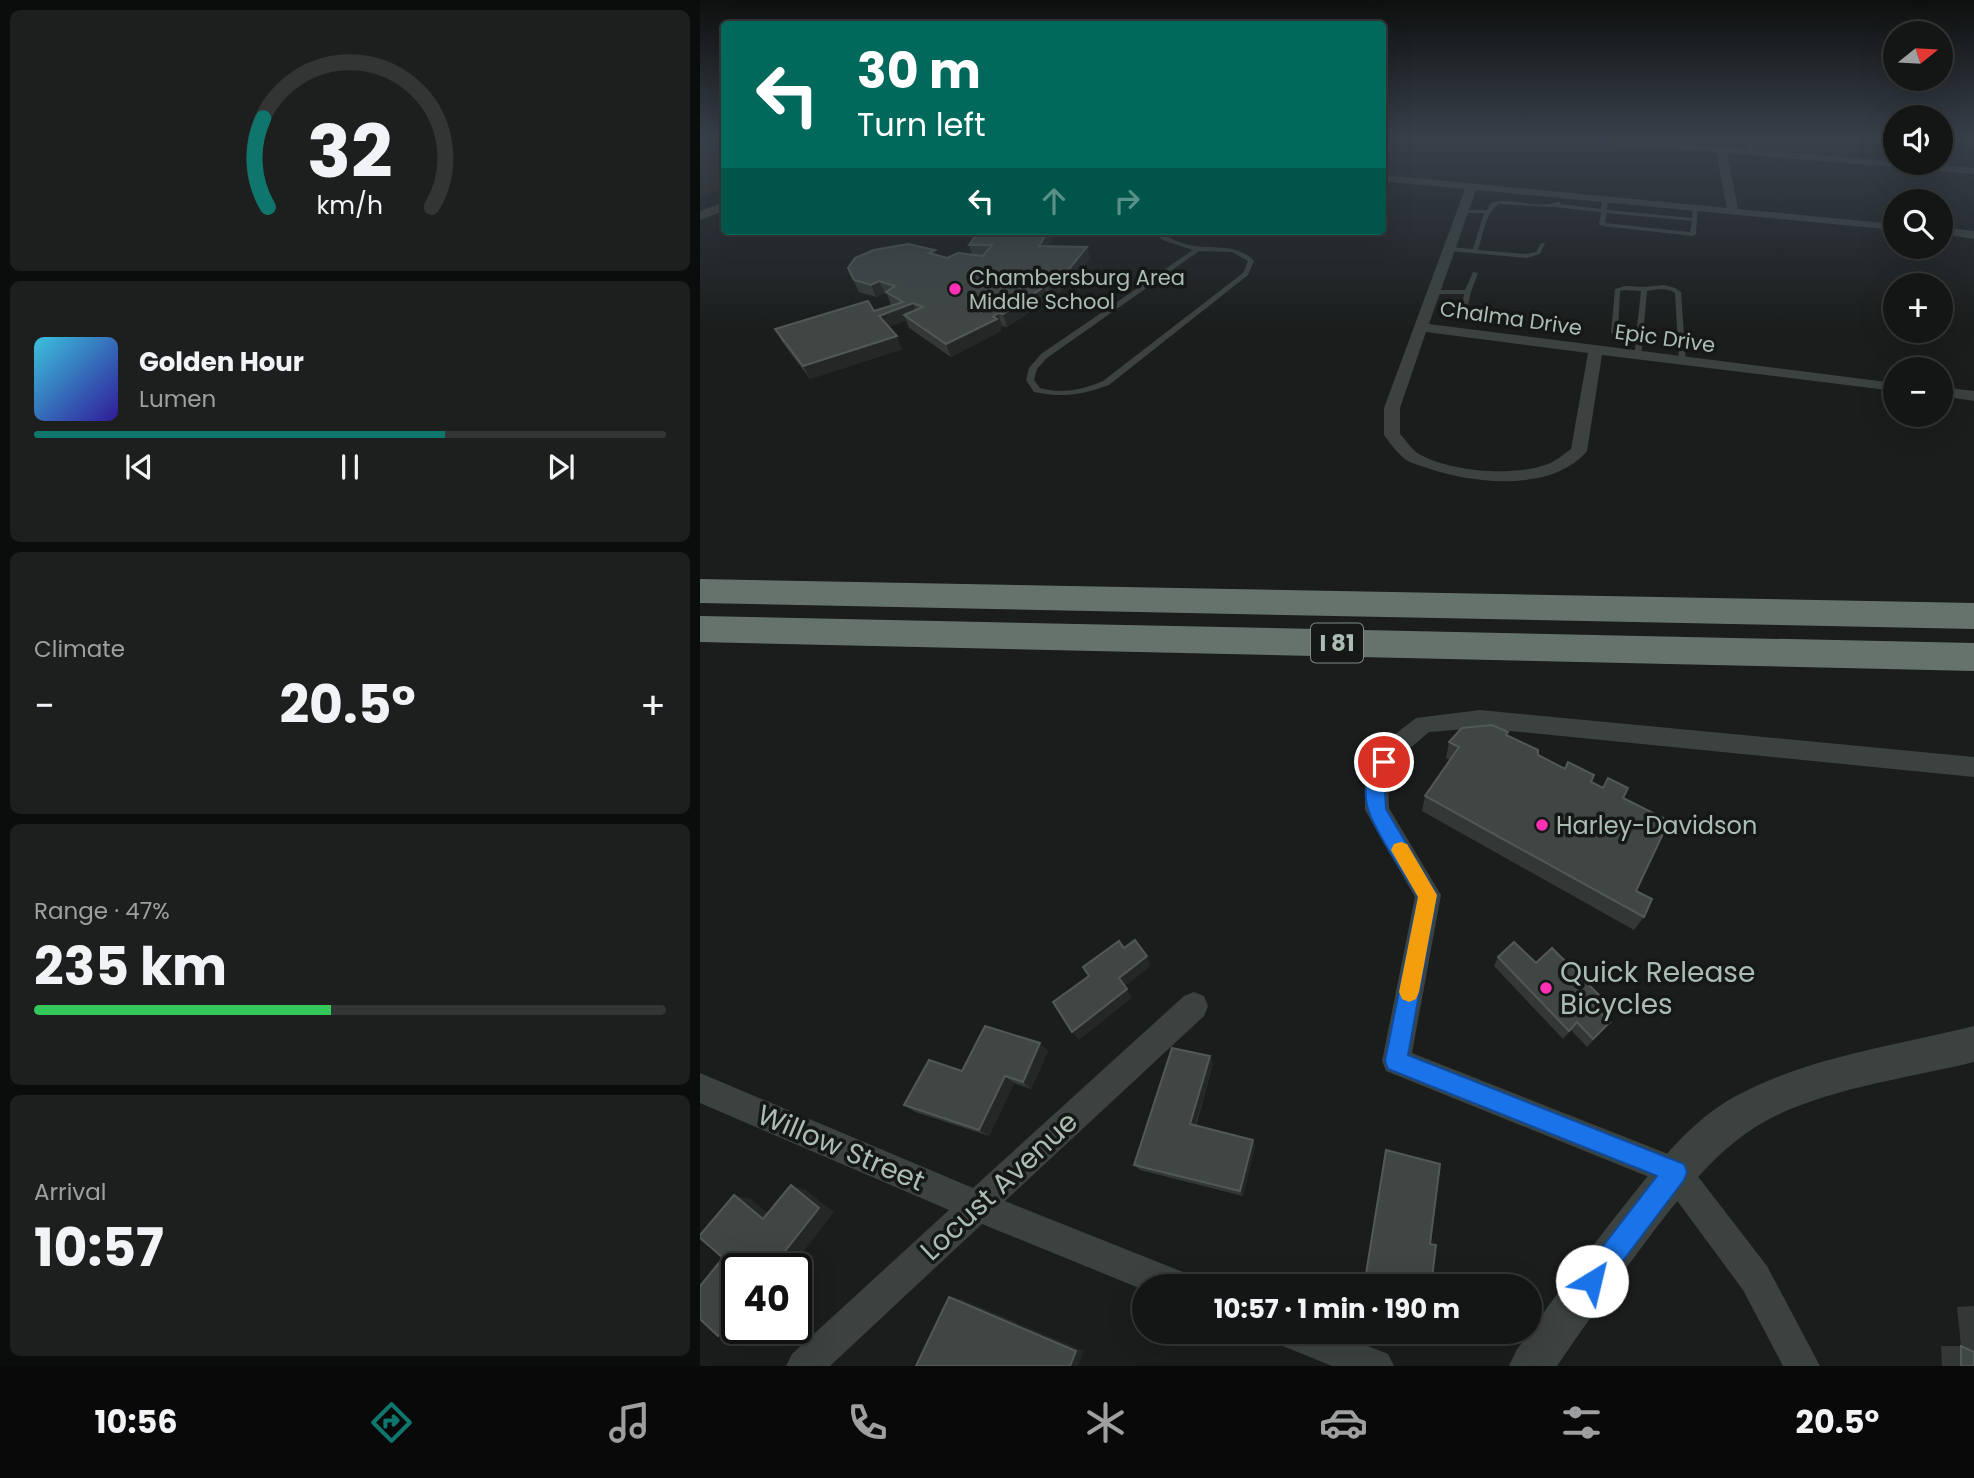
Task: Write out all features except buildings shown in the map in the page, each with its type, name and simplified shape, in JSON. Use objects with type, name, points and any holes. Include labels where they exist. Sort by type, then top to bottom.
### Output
[{"type":"highway","name":"I 81","points":[[700,591],[1974,616]]},
{"type":"highway","points":[[1659,610],[1694,601],[1974,601]]},
{"type":"highway","name":"I 81","points":[[700,629],[1974,657]]},
{"type":"highway","points":[[1526,647],[1629,659],[1974,671]]},
{"type":"street","points":[[1421,327],[1467,201]]},
{"type":"street","points":[[1586,201],[1604,205],[1696,208],[1883,226]]},
{"type":"street","points":[[1731,201],[1733,211]]},
{"type":"street","points":[[700,216],[721,207]]},
{"type":"street","points":[[1953,232],[1974,235]]},
{"type":"street","name":"Epic Drive","points":[[1421,327],[1392,408],[1392,435],[1412,457],[1447,469],[1483,476],[1522,476],[1556,467],[1579,451],[1596,350],[1883,386]]},
{"type":"street","name":"Chalma Drive","points":[[1421,327],[1596,350]]},
{"type":"street","points":[[1953,393],[1974,396]]},
{"type":"street","points":[[1802,1366],[1755,1278],[1675,1172],[1395,1061],[1428,895],[1377,810],[1376,775],[1393,749],[1424,724],[1480,719],[1974,767]]},
{"type":"street","name":"Locust Avenue","points":[[804,1366],[1194,1006]]},
{"type":"street","points":[[1531,1366],[1623,1238],[1675,1172],[1718,1129],[1765,1102],[1818,1084],[1974,1044]]},
{"type":"street","name":"Willow Street","points":[[700,1088],[977,1206],[1147,1274]]},
{"type":"street","points":[[1320,1344],[1376,1366]]},
{"type":"lane","points":[[1553,205],[1560,201]]},
{"type":"lane","points":[[1475,251],[1487,212],[1493,204],[1499,202],[1604,205],[1695,220]]},
{"type":"lane","points":[[1604,205],[1602,224],[1693,234],[1696,208]]},
{"type":"lane","points":[[1463,211],[1487,212]]},
{"type":"lane","points":[[1159,235],[1198,248],[1245,254],[1251,261],[1251,267],[1246,274],[1106,383],[1069,395],[1037,390],[1030,380],[1033,368],[1044,356],[1198,248]]},
{"type":"lane","points":[[1450,249],[1527,256],[1538,253],[1542,244]]},
{"type":"lane","points":[[1462,318],[1475,273]]},
{"type":"lane","points":[[1637,339],[1614,333],[1617,290],[1622,287],[1644,290],[1656,286],[1673,288],[1678,292],[1684,362]]},
{"type":"lane","points":[[1638,356],[1637,339],[1644,290]]},
{"type":"lane","points":[[1434,292],[1468,292]]},
{"type":"slow traffic","points":[[1401,850],[1428,895],[1409,992]]},
{"type":"place","name":"Chambersburg Area Middle School","points":[[955,289]]},
{"type":"place","name":"Harley-Davidson","points":[[1542,825]]},
{"type":"place","name":"Quick Release Bicycles","points":[[1546,988]]},
{"type":"route","points":[[1384,762],[1376,775],[1377,810],[1428,895],[1395,1061],[1675,1172],[1592,1281]]}]
